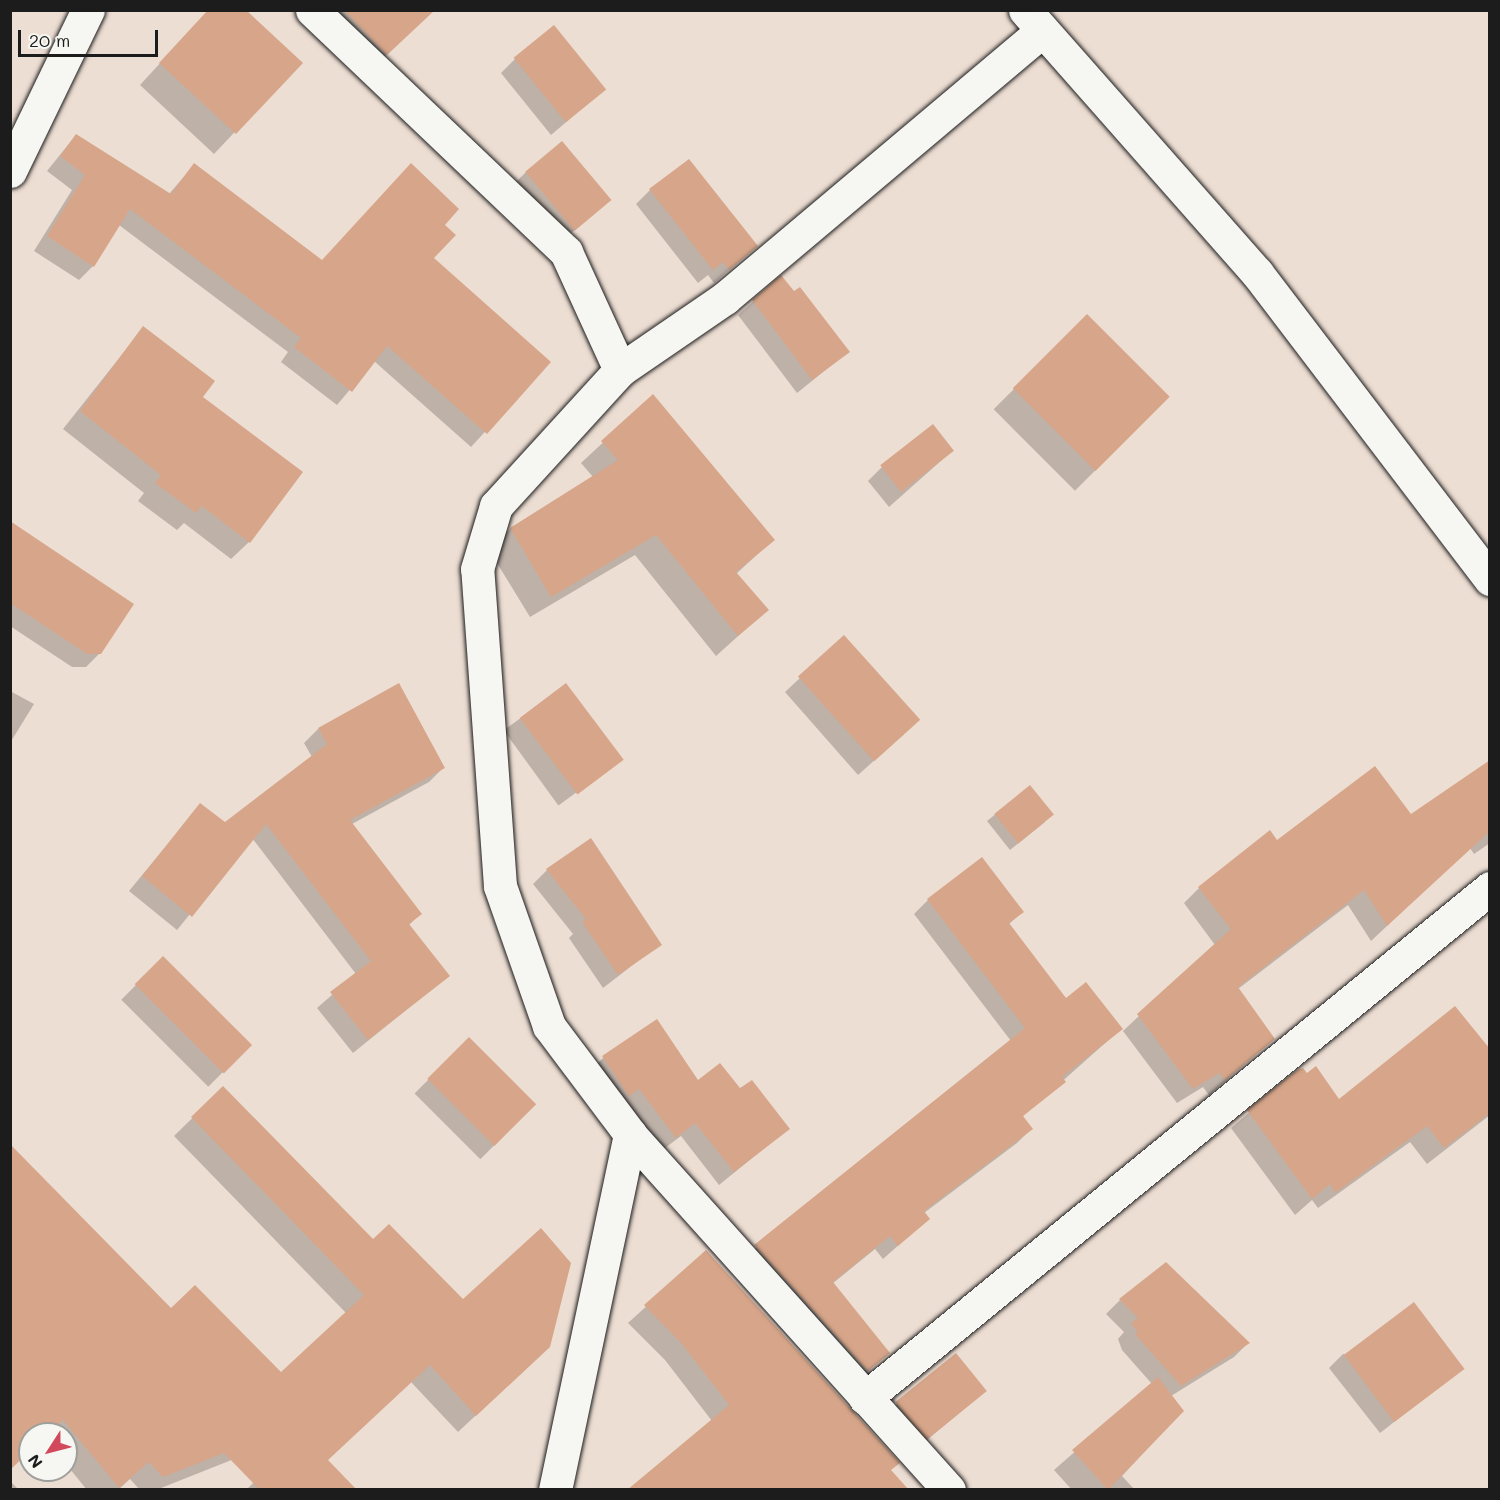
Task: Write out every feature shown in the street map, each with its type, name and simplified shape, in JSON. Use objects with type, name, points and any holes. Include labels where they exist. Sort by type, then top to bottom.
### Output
[{"type":"street","points":[[10,171],[88,10]]},
{"type":"street","points":[[312,10],[566,252],[620,370]]},
{"type":"street","points":[[949,1490],[630,1134],[549,1026],[500,886],[477,569],[496,506],[620,370],[725,298],[1034,21],[1257,273],[1490,579]]},
{"type":"street","points":[[865,1398],[1490,888]]},
{"type":"street","points":[[555,1490],[630,1134]]},
{"type":"building","points":[[208,10],[246,10],[303,63],[236,134],[159,63]]},
{"type":"building","points":[[344,10],[435,10],[387,55]]},
{"type":"building","points":[[554,25],[606,90],[566,122],[514,58]]},
{"type":"building","points":[[76,134],[171,194],[194,163],[322,260],[411,163],[459,209],[445,225],[456,235],[434,258],[551,362],[487,434],[387,346],[352,392],[294,347],[301,338],[130,209],[94,267],[47,236],[85,175],[60,156]]},
{"type":"building","points":[[562,141],[611,200],[575,231],[525,172]]},
{"type":"building","points":[[689,159],[758,246],[729,270],[723,262],[713,270],[649,189]]},
{"type":"building","points":[[781,275],[794,291],[800,287],[850,352],[812,380],[752,300]]},
{"type":"building","points":[[1087,314],[1170,397],[1095,471],[1013,388]]},
{"type":"building","points":[[143,326],[215,381],[203,397],[303,472],[250,543],[202,506],[196,513],[155,483],[161,475],[80,411]]},
{"type":"building","points":[[653,394],[775,540],[736,572],[769,610],[738,636],[656,535],[551,597],[510,528],[618,460],[601,441]]},
{"type":"building","points":[[933,424],[954,451],[901,492],[880,465]]},
{"type":"building","points":[[10,521],[134,604],[101,654],[87,654],[10,603]]},
{"type":"building","points":[[844,635],[920,720],[874,761],[798,676]]},
{"type":"building","points":[[399,683],[445,768],[350,820],[422,914],[409,924],[450,976],[368,1040],[330,992],[371,961],[266,824],[192,917],[142,876],[200,803],[225,822],[327,744],[318,728]]},
{"type":"building","points":[[566,683],[624,760],[577,795],[520,718]]},
{"type":"building","points":[[1490,760],[1490,831],[1387,926],[1364,890],[1238,987],[1275,1039],[1225,1080],[1219,1073],[1193,1089],[1137,1014],[1231,929],[1198,887],[1270,830],[1277,840],[1375,766],[1411,814]]},
{"type":"building","points":[[1030,785],[1054,815],[1018,843],[994,814]]},
{"type":"building","points":[[591,838],[662,945],[618,975],[582,922],[586,919],[546,869]]},
{"type":"building","points":[[982,857],[1024,912],[1009,923],[1066,998],[1086,982],[1123,1029],[1062,1077],[1066,1082],[1023,1116],[1033,1129],[924,1211],[930,1219],[898,1246],[890,1236],[833,1282],[890,1353],[868,1371],[754,1245],[1025,1028],[927,899]]},
{"type":"building","points":[[163,956],[252,1045],[224,1073],[135,984]]},
{"type":"building","points":[[1455,1006],[1490,1049],[1490,1113],[1444,1148],[1427,1126],[1335,1193],[1330,1184],[1312,1199],[1247,1110],[1297,1070],[1303,1068],[1307,1073],[1316,1066],[1339,1099]]},
{"type":"building","points":[[657,1019],[698,1080],[720,1063],[740,1088],[752,1080],[790,1129],[734,1172],[695,1123],[676,1138],[639,1089],[629,1096],[602,1056]]},
{"type":"building","points":[[469,1037],[536,1104],[494,1146],[427,1079]]},
{"type":"building","points":[[223,1086],[373,1239],[389,1224],[463,1299],[541,1228],[571,1263],[550,1347],[476,1416],[430,1365],[328,1460],[357,1490],[260,1490],[224,1453],[163,1477],[149,1462],[119,1488],[78,1438],[78,1422],[63,1420],[61,1422],[18,1422],[18,1462],[10,1470],[10,1144],[171,1308],[195,1285],[281,1372],[364,1295],[191,1117]]},
{"type":"building","points":[[706,1250],[900,1463],[891,1470],[909,1490],[627,1490],[729,1405],[682,1344],[644,1305]]},
{"type":"building","points":[[1166,1262],[1250,1343],[1181,1386],[1135,1334],[1138,1333],[1131,1323],[1138,1318],[1119,1299]]},
{"type":"building","points":[[1414,1302],[1465,1369],[1394,1422],[1344,1355]]},
{"type":"building","points":[[956,1353],[987,1391],[926,1440],[895,1402]]},
{"type":"building","points":[[1158,1377],[1184,1411],[1108,1490],[1072,1450]]}]
